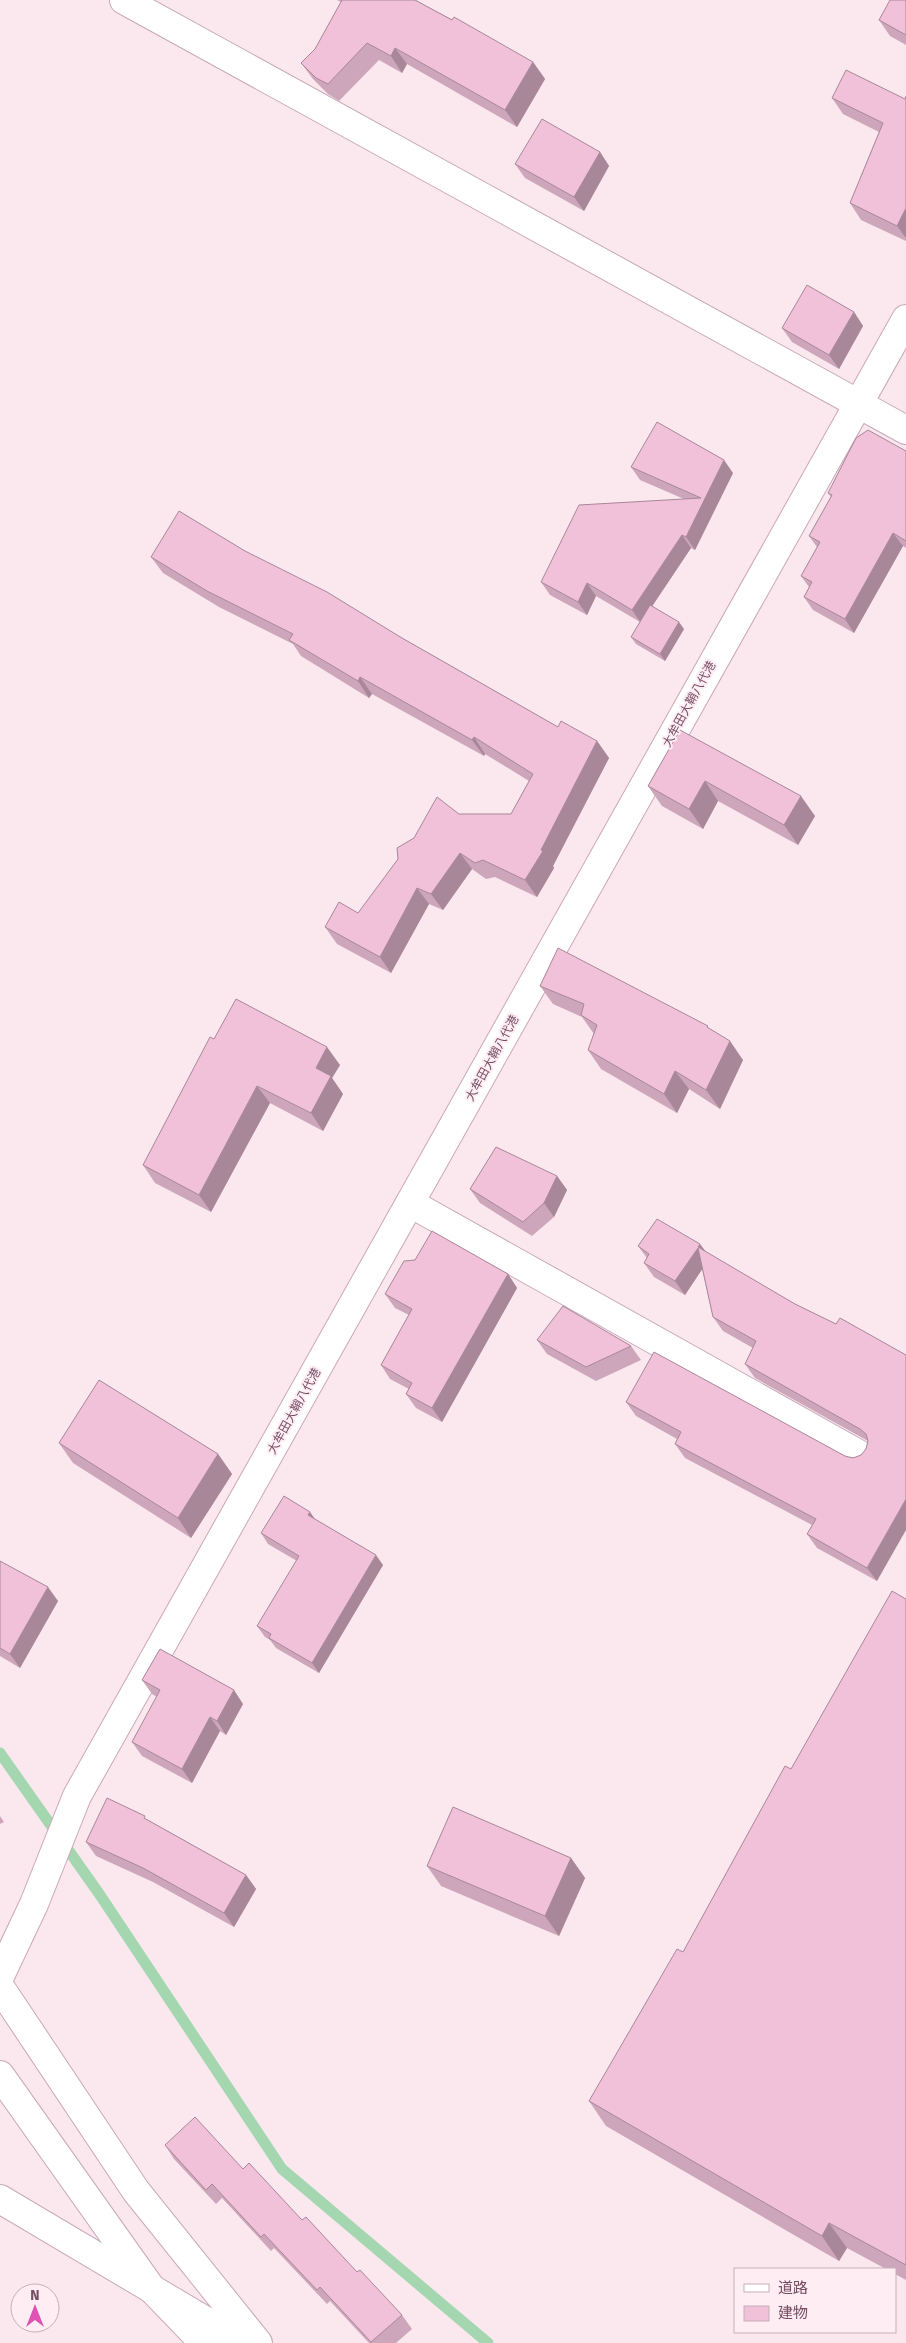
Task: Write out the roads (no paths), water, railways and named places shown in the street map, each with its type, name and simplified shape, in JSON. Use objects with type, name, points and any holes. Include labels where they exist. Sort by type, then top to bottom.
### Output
[{"type":"street","points":[[124,0],[906,430]]},
{"type":"street","name":"大牟田大鞘八代港","points":[[0,1976],[34,1904],[77,1796],[906,319]]},
{"type":"street","points":[[410,1203],[862,1456]]},
{"type":"street","points":[[0,1987],[136,2191],[258,2343]]},
{"type":"street","points":[[0,2075],[151,2288],[204,2343]]},
{"type":"street","points":[[0,2199],[243,2343]]},
{"type":"waterway","points":[[0,1753],[100,1895],[282,2169],[488,2343]]}]
